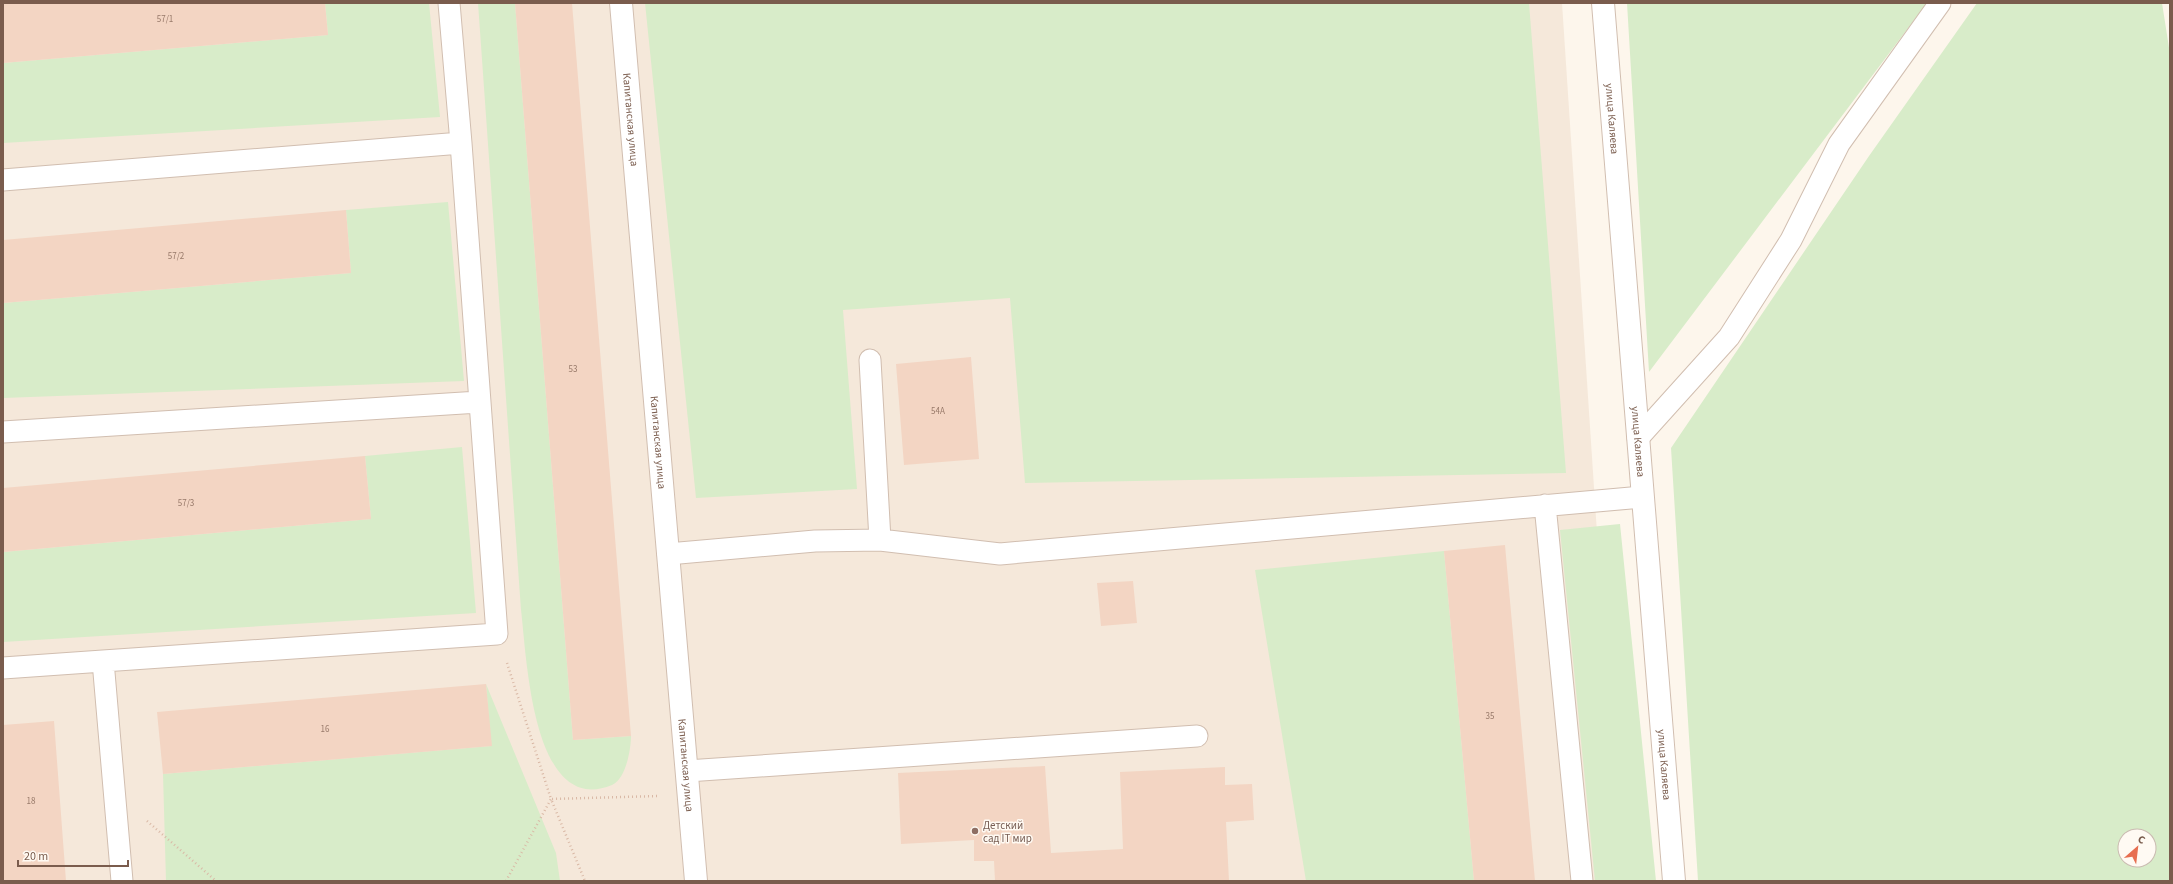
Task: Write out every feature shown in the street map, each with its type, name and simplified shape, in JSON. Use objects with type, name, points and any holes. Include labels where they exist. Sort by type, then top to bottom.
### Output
[{"type":"street","name":"Капитанская улица","points":[[621,3],[696,881]]},
{"type":"street","name":"улица Каляева","points":[[1603,3],[1674,881]]},
{"type":"lane","points":[[3,668],[498,634],[449,3]]},
{"type":"lane","points":[[1638,438],[1729,337],[1791,240],[1840,144],[1940,3]]},
{"type":"lane","points":[[3,180],[461,144]]},
{"type":"lane","points":[[870,360],[880,540]]},
{"type":"lane","points":[[3,432],[479,402]]},
{"type":"lane","points":[[668,554],[814,541],[880,540],[1000,554],[1642,497]]},
{"type":"lane","points":[[1545,505],[1582,881]]},
{"type":"lane","points":[[103,661],[122,881]]},
{"type":"lane","points":[[687,770],[1197,736]]},
{"type":"path","points":[[498,634],[551,799],[585,881]]},
{"type":"path","points":[[114,792],[216,881]]},
{"type":"path","points":[[551,799],[689,795]]},
{"type":"path","points":[[506,881],[551,799]]},
{"type":"shaded area","points":[[3,3],[1562,3],[1620,881],[3,881]]},
{"type":"green space","points":[[325,3],[429,3],[440,117],[3,143],[3,63],[328,35]]},
{"type":"green space","points":[[478,3],[515,3],[573,740],[631,736],[627,763],[621,777],[612,785],[585,789],[565,778],[550,757],[539,728],[531,695],[521,610]]},
{"type":"green space","points":[[645,3],[1529,3],[1566,473],[1025,483],[1010,298],[843,310],[857,489],[696,498]]},
{"type":"green space","points":[[1627,3],[1927,3],[1649,372]]},
{"type":"green space","points":[[1977,3],[2162,3],[2170,54],[2170,881],[1698,881],[1671,448],[1869,156]]},
{"type":"green space","points":[[448,202],[464,381],[3,398],[3,303],[351,273],[346,210]]},
{"type":"green space","points":[[462,447],[476,613],[3,642],[3,552],[371,519],[365,456]]},
{"type":"green space","points":[[1620,524],[1656,881],[1595,881],[1560,530]]},
{"type":"green space","points":[[1444,551],[1474,881],[1306,881],[1255,570]]},
{"type":"green space","points":[[486,684],[556,853],[560,881],[166,881],[163,774],[491,746]]},
{"type":"building","points":[[3,3],[325,3],[328,35],[3,63]]},
{"type":"building","points":[[515,3],[572,3],[631,736],[573,740]]},
{"type":"building","points":[[346,210],[351,273],[3,303],[3,240]]},
{"type":"building","points":[[971,357],[979,459],[904,465],[896,364]]},
{"type":"building","points":[[365,456],[371,519],[3,552],[3,488]]},
{"type":"building","points":[[1505,545],[1535,881],[1474,881],[1444,551]]},
{"type":"building","points":[[1133,581],[1137,623],[1101,626],[1097,583]]},
{"type":"building","points":[[486,684],[492,746],[163,774],[157,712]]},
{"type":"building","points":[[54,721],[66,881],[3,881],[3,725]]},
{"type":"building","name":"Детский сад IT мир","points":[[1045,766],[1051,853],[1123,849],[1120,772],[1225,767],[1225,785],[1252,784],[1254,820],[1226,822],[1229,881],[995,881],[994,861],[974,861],[974,840],[901,844],[898,773]]},
{"type":"place","name":"Детский сад IT мир","points":[[975,831]]}]
